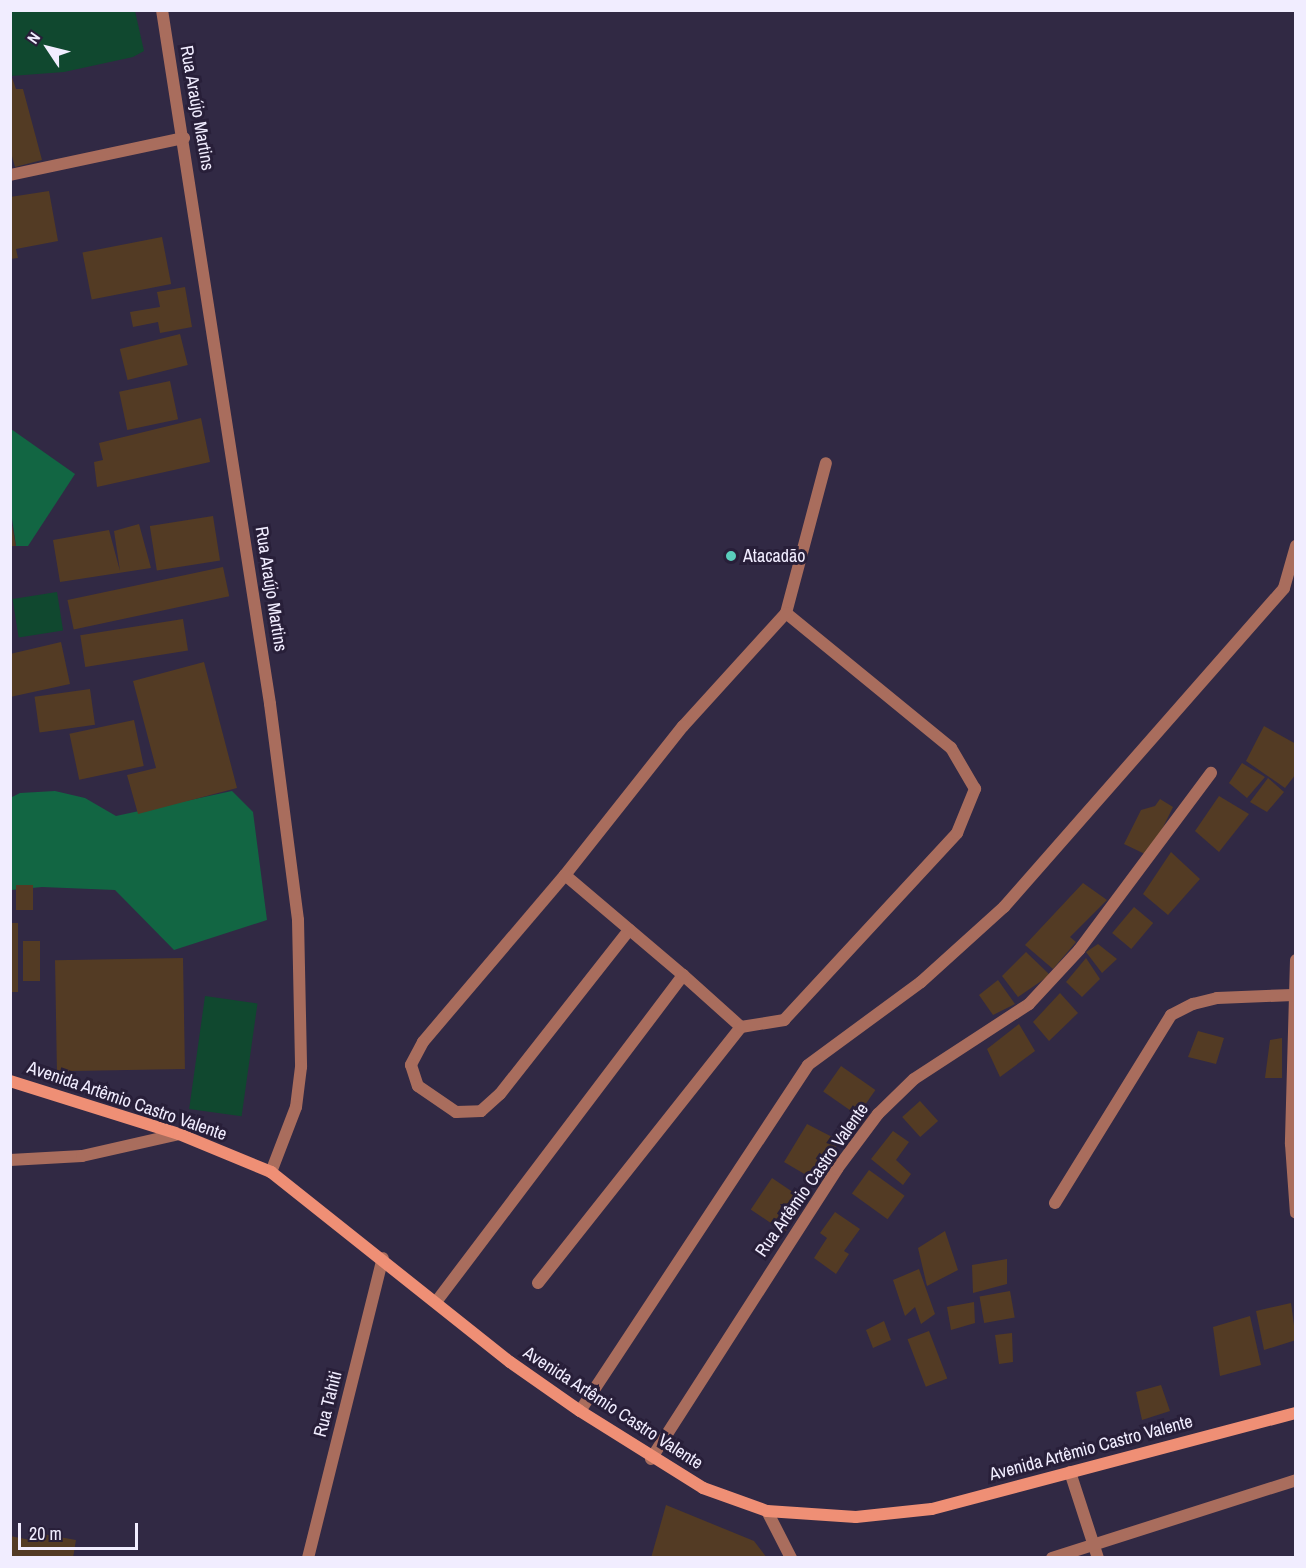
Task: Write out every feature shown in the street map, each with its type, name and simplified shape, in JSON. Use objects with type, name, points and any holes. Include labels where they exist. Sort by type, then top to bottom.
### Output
[{"type":"main road","name":"Avenida Artêmio Castro Valente","points":[[10,1081],[179,1134],[272,1172],[383,1258],[510,1362],[580,1411],[651,1459],[703,1488],[767,1511],[815,1517],[893,1516],[1296,1413]]},
{"type":"street","name":"Rua Araújo Martins","points":[[162,10],[184,138],[270,704],[298,920],[301,1067],[296,1107],[272,1172]]},
{"type":"street","points":[[10,175],[184,138]]},
{"type":"street","points":[[629,930],[500,1094],[481,1111],[456,1112],[418,1086],[411,1065],[423,1041],[565,875],[683,726],[786,613],[826,463]]},
{"type":"street","points":[[580,1411],[808,1065],[921,981],[1004,907],[1284,588],[1296,546]]},
{"type":"street","points":[[538,1283],[741,1027],[784,1020],[957,833],[975,789],[951,748],[786,613]]},
{"type":"street","name":"Rua Artêmio Castro Valente","points":[[651,1459],[837,1169],[878,1114],[914,1079],[1029,1004],[1079,950],[1211,773]]},
{"type":"street","points":[[565,875],[741,1027]]},
{"type":"street","points":[[1296,960],[1293,995],[1291,1144],[1296,1213]]},
{"type":"street","points":[[436,1302],[683,975]]},
{"type":"street","points":[[1054,1203],[1171,1015],[1192,1004],[1217,998],[1293,995]]},
{"type":"street","points":[[10,1160],[82,1156],[179,1134]]},
{"type":"street","name":"Rua Tahiti","points":[[308,1557],[383,1258]]},
{"type":"street","points":[[1070,1472],[1098,1557]]},
{"type":"street","points":[[1052,1557],[1296,1480]]},
{"type":"street","points":[[767,1511],[791,1557]]},
{"type":"green space","points":[[11,11],[135,11],[144,51],[133,57],[64,72],[11,76]]},
{"type":"green space","points":[[11,429],[75,474],[28,546],[16,546],[10,505]]},
{"type":"green space","points":[[57,592],[63,631],[19,638],[13,599]]},
{"type":"green space","points":[[55,791],[85,798],[116,816],[232,791],[253,812],[267,920],[174,950],[115,890],[42,887],[11,890],[10,798],[20,793]]},
{"type":"green space","points":[[205,996],[257,1003],[242,1116],[189,1109]]},
{"type":"building","points":[[10,72],[16,89],[23,89],[42,160],[15,167],[10,149]]},
{"type":"building","points":[[49,191],[58,241],[16,249],[18,258],[10,259],[10,197]]},
{"type":"building","points":[[162,237],[171,284],[92,300],[82,252]]},
{"type":"building","points":[[185,287],[192,327],[160,333],[158,322],[133,327],[130,312],[160,307],[157,292]]},
{"type":"building","points":[[180,334],[188,365],[128,380],[120,349]]},
{"type":"building","points":[[170,381],[178,419],[127,430],[119,392]]},
{"type":"building","points":[[201,418],[210,462],[97,487],[94,462],[103,460],[99,443]]},
{"type":"building","points":[[10,515],[16,546],[10,546]]},
{"type":"building","points":[[213,516],[220,560],[157,570],[150,526]]},
{"type":"building","points":[[139,524],[151,568],[60,582],[53,540],[109,530],[120,571],[114,531]]},
{"type":"building","points":[[223,567],[229,596],[74,629],[67,600]]},
{"type":"building","points":[[183,619],[188,651],[85,667],[80,635]]},
{"type":"building","points":[[61,642],[70,684],[10,697],[10,654]]},
{"type":"building","points":[[204,662],[237,788],[138,814],[127,775],[156,768],[133,681]]},
{"type":"building","points":[[90,689],[95,725],[40,732],[35,697]]},
{"type":"building","points":[[134,720],[144,766],[79,780],[69,734]]},
{"type":"building","points":[[1264,726],[1296,744],[1296,774],[1285,788],[1246,761]]},
{"type":"building","points":[[1242,763],[1265,777],[1247,798],[1229,783]]},
{"type":"building","points":[[1268,778],[1284,792],[1267,812],[1250,802]]},
{"type":"building","points":[[1219,796],[1249,814],[1219,852],[1195,831]]},
{"type":"building","points":[[1160,799],[1173,807],[1149,856],[1124,844],[1141,810],[1155,806]]},
{"type":"building","points":[[1171,852],[1200,879],[1168,915],[1143,894]]},
{"type":"building","points":[[1083,883],[1107,900],[1070,937],[1076,942],[1053,969],[1025,945]]},
{"type":"building","points":[[16,885],[33,885],[33,910],[16,910]]},
{"type":"building","points":[[1134,907],[1153,923],[1131,949],[1112,933]]},
{"type":"building","points":[[10,923],[18,923],[18,992],[10,992]]},
{"type":"building","points":[[23,941],[40,941],[40,981],[23,981]]},
{"type":"building","points":[[1098,944],[1117,959],[1102,973],[1086,952]]},
{"type":"building","points":[[1026,952],[1050,975],[1018,997],[1002,976]]},
{"type":"building","points":[[183,958],[185,1069],[57,1071],[55,960]]},
{"type":"building","points":[[1086,958],[1100,979],[1082,997],[1066,982]]},
{"type":"building","points":[[998,980],[1015,1004],[993,1015],[979,995]]},
{"type":"building","points":[[1060,993],[1078,1013],[1049,1041],[1033,1022]]},
{"type":"building","points":[[1019,1024],[1035,1051],[1000,1077],[987,1049]]},
{"type":"building","points":[[1198,1031],[1224,1038],[1216,1064],[1188,1057]]},
{"type":"building","points":[[1282,1038],[1282,1078],[1265,1078],[1270,1040]]},
{"type":"building","points":[[841,1066],[875,1090],[858,1115],[823,1091]]},
{"type":"building","points":[[920,1101],[938,1121],[920,1137],[902,1117]]},
{"type":"building","points":[[807,1124],[840,1141],[813,1179],[784,1162]]},
{"type":"building","points":[[893,1131],[909,1142],[896,1160],[911,1174],[903,1185],[871,1159]]},
{"type":"building","points":[[869,1170],[905,1196],[888,1219],[852,1193]]},
{"type":"building","points":[[772,1178],[806,1201],[785,1232],[751,1210]]},
{"type":"building","points":[[835,1212],[860,1229],[844,1251],[849,1254],[836,1274],[814,1258],[827,1238],[820,1233]]},
{"type":"building","points":[[945,1231],[958,1270],[927,1286],[918,1248]]},
{"type":"building","points":[[1007,1259],[1007,1284],[973,1293],[972,1265]]},
{"type":"building","points":[[919,1269],[935,1314],[921,1324],[915,1307],[905,1316],[893,1280]]},
{"type":"building","points":[[1010,1291],[1015,1318],[984,1323],[979,1296]]},
{"type":"building","points":[[974,1302],[975,1323],[951,1330],[947,1307]]},
{"type":"building","points":[[1291,1303],[1296,1340],[1264,1350],[1256,1311]]},
{"type":"building","points":[[1250,1316],[1261,1365],[1220,1376],[1213,1327]]},
{"type":"building","points":[[884,1321],[891,1340],[873,1348],[866,1330]]},
{"type":"building","points":[[929,1331],[947,1379],[926,1387],[908,1339]]},
{"type":"building","points":[[1012,1333],[1013,1362],[999,1364],[995,1335]]},
{"type":"building","points":[[1161,1385],[1170,1411],[1142,1420],[1136,1392]]},
{"type":"building","points":[[666,1505],[754,1541],[767,1558],[651,1558]]},
{"type":"building","points":[[37,1533],[76,1540],[73,1558],[10,1558],[10,1536],[36,1541]]},
{"type":"place","name":"Atacadão","points":[[731,556]]}]
